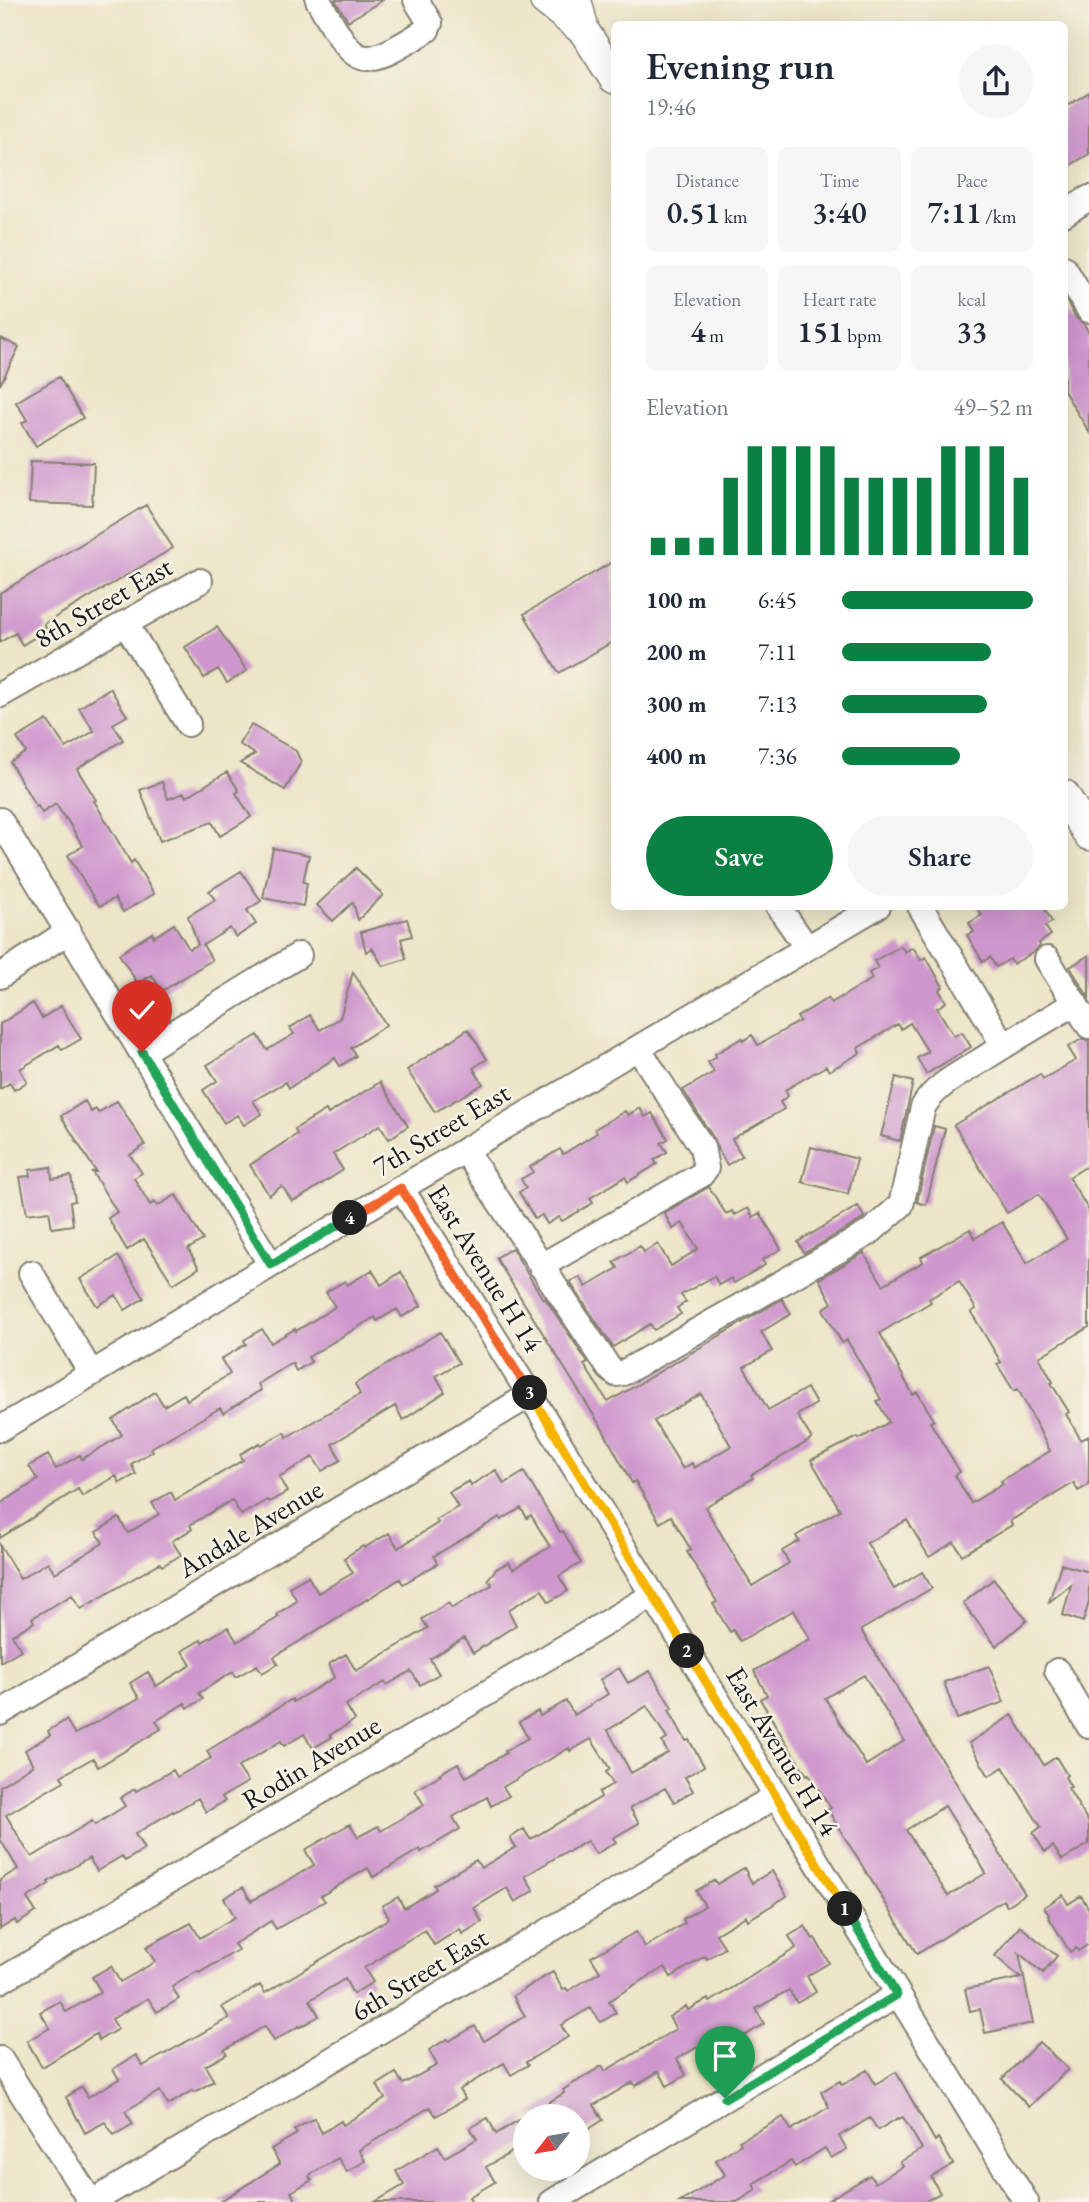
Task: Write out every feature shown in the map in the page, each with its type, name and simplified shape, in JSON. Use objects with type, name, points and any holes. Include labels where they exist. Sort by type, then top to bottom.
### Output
[{"type":"main road","points":[[545,0],[584,31]]},
{"type":"main road","points":[[576,0],[584,31],[611,73]]},
{"type":"main road","points":[[1068,802],[1089,835]]},
{"type":"street","points":[[318,0],[349,50],[360,58],[368,59],[375,59],[393,51],[427,30],[430,23],[416,0]]},
{"type":"street","points":[[1068,211],[1089,198]]},
{"type":"street","points":[[1068,275],[1089,310]]},
{"type":"street","name":"8th Street East","points":[[0,695],[200,581]]},
{"type":"street","points":[[125,624],[188,724]]},
{"type":"street","points":[[0,820],[271,1265]]},
{"type":"street","points":[[781,910],[807,948]]},
{"type":"street","name":"7th Street East","points":[[0,1429],[271,1265],[871,910]]},
{"type":"street","points":[[922,910],[1004,1046]]},
{"type":"street","points":[[0,976],[69,931]]},
{"type":"street","points":[[142,1052],[299,955]]},
{"type":"street","points":[[1046,960],[1089,1026]]},
{"type":"street","points":[[465,1150],[609,1368],[616,1374],[623,1373],[869,1233],[901,1205],[923,1107],[929,1097],[939,1087],[1075,1003]]},
{"type":"street","points":[[541,1266],[701,1175],[706,1168],[702,1147],[638,1048]]},
{"type":"street","name":"East Avenue H 14","points":[[401,1188],[653,1595],[1021,2200]]},
{"type":"street","points":[[31,1273],[91,1373]]},
{"type":"street","name":"Andale Avenue","points":[[0,1713],[530,1395]]},
{"type":"street","name":"Rodin Avenue","points":[[0,1982],[653,1595]]},
{"type":"street","points":[[1057,1671],[1089,1727]]},
{"type":"street","name":"6th Street East","points":[[92,2202],[776,1796]]},
{"type":"street","points":[[552,2202],[897,1995]]},
{"type":"street","points":[[0,2059],[92,2202]]},
{"type":"building","points":[[335,0],[383,0],[348,21]]},
{"type":"building","points":[[1089,92],[1089,154],[1068,167],[1068,105]]},
{"type":"building","points":[[1068,304],[1089,333],[1089,432],[1068,398]]},
{"type":"building","points":[[0,338],[19,347],[0,385]]},
{"type":"building","points":[[59,377],[83,418],[36,446],[22,423],[27,420],[16,402]]},
{"type":"building","points":[[31,461],[94,463],[92,505],[29,503]]},
{"type":"building","points":[[146,505],[173,548],[44,624],[47,630],[22,645],[16,633],[0,642],[0,593]]},
{"type":"building","points":[[611,563],[611,643],[559,673],[524,614]]},
{"type":"building","points":[[217,627],[247,671],[227,683],[218,669],[204,678],[185,647]]},
{"type":"building","points":[[110,688],[127,716],[113,724],[123,740],[77,769],[131,863],[134,860],[154,894],[123,912],[115,898],[100,906],[95,900],[68,855],[83,846],[66,818],[56,804],[42,813],[38,806],[36,807],[10,762],[26,752],[17,738],[47,720],[66,748],[94,731],[79,708]]},
{"type":"building","points":[[251,725],[296,751],[301,762],[285,790],[240,763],[255,754],[239,744]]},
{"type":"building","points":[[227,772],[251,817],[220,836],[212,822],[160,841],[140,790],[162,782],[168,799],[184,793],[186,797]]},
{"type":"building","points":[[273,848],[309,855],[303,882],[307,883],[303,906],[263,898]]},
{"type":"building","points":[[356,868],[383,895],[358,920],[353,902],[333,921],[317,905]]},
{"type":"building","points":[[241,871],[261,901],[247,910],[256,924],[236,937],[230,928],[203,945],[212,960],[162,991],[152,975],[138,984],[119,954],[152,933],[154,937],[174,924],[189,949],[198,945],[188,916],[215,900],[209,891]]},
{"type":"building","points":[[979,910],[1045,910],[1052,922],[1045,926],[1051,935],[1039,943],[1040,946],[1034,952],[1013,964],[1010,959],[996,967],[990,957],[983,962],[967,935],[974,932],[969,923],[982,915]]},
{"type":"building","points":[[407,919],[412,936],[401,939],[406,959],[383,966],[372,948],[366,952],[361,932]]},
{"type":"building","points":[[901,946],[905,952],[913,947],[921,960],[926,957],[943,987],[939,990],[946,1002],[937,1008],[954,1036],[962,1032],[971,1047],[926,1074],[917,1058],[928,1052],[910,1023],[901,1029],[898,1024],[858,1048],[860,1053],[829,1071],[826,1066],[785,1090],[788,1096],[780,1102],[784,1109],[732,1139],[742,1156],[727,1165],[683,1090],[714,1072],[708,1062],[716,1057],[715,1054],[752,1035],[758,1045],[800,1021],[797,1017],[828,998],[831,1003],[872,979],[869,973],[878,968],[874,961]]},
{"type":"building","points":[[1089,955],[1089,998],[1070,967]]},
{"type":"building","points":[[353,972],[386,1025],[351,1048],[356,1056],[340,1066],[335,1058],[289,1088],[286,1082],[253,1101],[262,1114],[244,1125],[237,1115],[224,1123],[203,1090],[217,1081],[207,1065],[258,1035],[267,1050],[294,1034],[290,1028],[310,1015],[320,1030],[340,1018]]},
{"type":"building","points":[[33,1003],[42,1018],[61,1006],[81,1039],[62,1050],[59,1045],[20,1069],[27,1082],[14,1090],[10,1083],[0,1089],[0,1024]]},
{"type":"building","points":[[468,1029],[487,1059],[473,1068],[483,1084],[435,1112],[407,1070]]},
{"type":"building","points":[[1082,1039],[1089,1041],[1089,1165],[1069,1177],[1089,1211],[1089,1327],[1039,1357],[1081,1440],[1089,1436],[1089,1485],[1078,1491],[1074,1483],[1010,1521],[1012,1525],[962,1555],[954,1542],[929,1557],[907,1520],[867,1543],[894,1589],[922,1572],[932,1588],[861,1630],[1025,1894],[1007,1906],[1003,1900],[917,1954],[828,1810],[831,1808],[793,1754],[760,1699],[767,1695],[754,1671],[810,1639],[794,1610],[740,1641],[733,1630],[730,1632],[713,1604],[717,1602],[687,1552],[691,1550],[671,1516],[660,1523],[635,1481],[632,1483],[603,1430],[496,1258],[512,1248],[543,1299],[545,1298],[588,1363],[584,1365],[608,1402],[782,1299],[791,1314],[761,1332],[772,1351],[744,1367],[768,1410],[807,1388],[816,1404],[797,1415],[812,1439],[751,1475],[753,1478],[705,1507],[752,1586],[789,1563],[782,1551],[799,1541],[796,1536],[840,1510],[811,1460],[858,1437],[859,1439],[889,1422],[877,1401],[881,1399],[847,1340],[842,1343],[823,1309],[832,1303],[819,1279],[864,1253],[883,1285],[923,1262],[921,1257],[970,1229],[975,1238],[1002,1222],[1027,1263],[1067,1239],[1039,1194],[1007,1213],[954,1125],[1040,1074],[1043,1079],[1076,1060],[1068,1047]],"holes":[[[959,1281],[976,1309],[971,1312],[1001,1362],[997,1364],[1014,1391],[1018,1389],[1050,1451],[971,1503],[955,1475],[960,1472],[930,1422],[934,1420],[917,1392],[913,1395],[880,1333],[931,1302],[929,1299]],[[701,1394],[731,1446],[694,1468],[692,1463],[683,1469],[654,1421]],[[864,1675],[904,1741],[866,1765],[825,1698]],[[945,1806],[986,1873],[948,1896],[906,1830]]]},
{"type":"building","points":[[896,1077],[913,1082],[900,1141],[881,1136]]},
{"type":"building","points":[[380,1082],[408,1126],[389,1139],[380,1125],[333,1154],[343,1170],[300,1198],[292,1201],[282,1186],[269,1195],[250,1165],[297,1134],[295,1129],[326,1110],[328,1114]]},
{"type":"building","points":[[85,1101],[91,1112],[96,1109],[98,1113],[117,1101],[145,1145],[130,1155],[142,1173],[134,1178],[150,1205],[155,1202],[157,1206],[176,1195],[203,1240],[188,1249],[199,1268],[173,1284],[144,1239],[127,1250],[108,1218],[117,1212],[61,1116]]},
{"type":"building","points":[[640,1108],[645,1117],[652,1113],[668,1139],[661,1143],[667,1152],[654,1160],[657,1164],[628,1182],[625,1177],[590,1198],[593,1203],[562,1221],[559,1217],[547,1224],[542,1215],[535,1219],[519,1192],[526,1188],[521,1179],[533,1172],[530,1167],[560,1149],[563,1154],[597,1133],[595,1129],[625,1111],[628,1115]]},
{"type":"building","points":[[934,1126],[945,1129],[926,1205],[917,1202]]},
{"type":"building","points":[[811,1147],[857,1159],[848,1194],[802,1182]]},
{"type":"building","points":[[51,1167],[52,1179],[71,1176],[75,1201],[70,1202],[73,1225],[52,1228],[49,1211],[27,1214],[20,1177],[30,1176],[29,1170]]},
{"type":"building","points":[[709,1187],[726,1214],[732,1211],[735,1215],[748,1208],[753,1217],[760,1213],[781,1249],[762,1260],[765,1265],[734,1283],[731,1278],[719,1285],[714,1276],[681,1295],[686,1302],[677,1308],[681,1314],[654,1330],[650,1324],[613,1347],[570,1282],[580,1277],[586,1287],[618,1268],[614,1262],[640,1246],[644,1252],[658,1244],[671,1266],[698,1249],[682,1223],[673,1229],[664,1213]]},
{"type":"building","points":[[858,1206],[864,1217],[860,1221],[804,1253],[798,1242]]},
{"type":"building","points":[[118,1256],[144,1298],[125,1310],[116,1295],[97,1306],[80,1279]]},
{"type":"building","points":[[372,1270],[381,1285],[401,1272],[421,1306],[402,1317],[397,1309],[377,1321],[375,1317],[308,1357],[311,1362],[296,1371],[292,1363],[258,1384],[261,1390],[223,1413],[220,1408],[151,1448],[153,1451],[131,1464],[136,1474],[120,1483],[116,1476],[82,1496],[78,1489],[0,1538],[0,1504],[38,1480],[29,1466],[48,1455],[56,1469],[80,1455],[82,1459],[122,1435],[113,1420],[155,1392],[164,1406],[184,1394],[187,1400],[230,1374],[221,1359],[246,1344],[244,1340],[262,1329],[271,1343],[295,1329],[296,1331],[335,1307],[326,1292],[345,1281],[347,1285]]},
{"type":"building","points":[[440,1332],[459,1363],[436,1376],[445,1392],[403,1420],[395,1406],[332,1444],[341,1460],[322,1471],[313,1457],[279,1477],[287,1492],[269,1502],[267,1500],[241,1515],[232,1500],[190,1525],[192,1529],[172,1541],[181,1555],[162,1566],[160,1563],[81,1609],[72,1595],[32,1618],[34,1622],[12,1635],[21,1650],[0,1662],[0,1545],[20,1579],[48,1562],[55,1573],[103,1543],[96,1532],[119,1518],[128,1533],[159,1514],[152,1503],[171,1492],[175,1500],[243,1460],[240,1454],[284,1432],[287,1437],[360,1394],[355,1384]]},
{"type":"building","points":[[496,1470],[504,1484],[524,1472],[581,1563],[559,1576],[568,1591],[549,1602],[542,1590],[508,1610],[516,1625],[473,1653],[464,1638],[430,1659],[439,1674],[420,1685],[411,1671],[387,1685],[385,1682],[346,1705],[355,1720],[313,1748],[304,1734],[284,1746],[281,1741],[238,1767],[248,1782],[222,1797],[225,1801],[206,1812],[198,1798],[173,1811],[135,1834],[144,1849],[125,1861],[122,1856],[97,1871],[89,1858],[27,1898],[36,1912],[17,1924],[15,1920],[0,1929],[0,1880],[18,1869],[0,1839],[0,1786],[33,1765],[25,1750],[50,1735],[48,1731],[66,1720],[75,1734],[139,1698],[130,1683],[148,1672],[156,1686],[191,1665],[182,1651],[201,1640],[202,1642],[228,1627],[237,1642],[279,1617],[277,1614],[297,1601],[289,1587],[308,1576],[318,1593],[353,1573],[344,1558],[363,1546],[364,1548],[389,1533],[398,1548],[458,1507],[449,1492],[469,1481],[471,1485]],"holes":[[[521,1508],[527,1518],[531,1515],[550,1547],[513,1569],[509,1562],[496,1569],[488,1579],[492,1585],[452,1608],[448,1603],[422,1619],[428,1628],[356,1671],[346,1654],[329,1664],[335,1677],[293,1702],[292,1699],[207,1751],[211,1758],[177,1777],[173,1770],[136,1791],[135,1789],[120,1798],[125,1806],[95,1825],[92,1821],[32,1857],[26,1849],[6,1815],[64,1781],[61,1776],[93,1758],[98,1767],[161,1729],[156,1721],[185,1703],[188,1708],[203,1699],[199,1693],[233,1672],[236,1677],[257,1665],[262,1673],[278,1664],[274,1657],[400,1579],[403,1584],[437,1564],[434,1556],[500,1517],[501,1520]]]},
{"type":"building","points":[[1061,1564],[1089,1572],[1089,1602],[1083,1622],[1063,1615],[1071,1585],[1049,1602]]},
{"type":"building","points":[[994,1579],[1027,1620],[996,1646],[963,1603]]},
{"type":"building","points":[[989,1666],[1004,1702],[957,1719],[944,1682]]},
{"type":"building","points":[[619,1668],[628,1683],[650,1671],[672,1708],[669,1710],[686,1741],[689,1740],[704,1766],[685,1777],[693,1791],[674,1802],[665,1788],[630,1808],[639,1823],[613,1838],[616,1842],[596,1854],[587,1841],[525,1876],[534,1891],[515,1902],[507,1888],[474,1908],[482,1922],[462,1934],[460,1929],[434,1945],[425,1930],[383,1955],[364,1968],[373,1982],[353,1994],[345,1979],[310,2000],[319,2016],[300,2027],[274,2041],[265,2026],[224,2050],[227,2054],[205,2066],[214,2081],[168,2105],[160,2091],[125,2111],[133,2124],[114,2135],[105,2122],[85,2133],[66,2097],[82,2087],[88,2097],[119,2079],[113,2069],[136,2055],[143,2066],[229,2018],[222,2007],[260,1985],[265,1993],[388,1919],[382,1906],[398,1897],[404,1908],[436,1889],[434,1885],[476,1860],[481,1868],[516,1847],[510,1838],[524,1829],[530,1839],[533,1838],[601,1797],[599,1792],[613,1784],[606,1772],[610,1769],[591,1739],[570,1751],[569,1748],[503,1787],[509,1796],[491,1806],[487,1797],[453,1817],[460,1829],[373,1877],[368,1868],[321,1896],[325,1901],[276,1929],[271,1921],[234,1944],[238,1950],[172,1987],[179,1999],[157,2012],[148,1998],[112,2019],[118,2029],[99,2040],[96,2034],[42,2067],[27,2041],[50,2028],[40,2012],[60,2001],[66,2012],[101,1992],[92,1977],[111,1966],[120,1982],[155,1962],[146,1947],[191,1923],[200,1938],[235,1917],[224,1898],[243,1887],[251,1901],[275,1888],[314,1865],[305,1850],[350,1824],[358,1837],[378,1826],[381,1831],[424,1805],[415,1790],[439,1774],[458,1763],[466,1777],[528,1738],[519,1722],[538,1711],[540,1716],[566,1701],[574,1715],[608,1694],[600,1680]],"holes":[[[647,1706],[667,1739],[662,1742],[668,1753],[631,1773],[608,1730]]]},
{"type":"building","points":[[1012,1715],[1044,1765],[1056,1757],[1067,1775],[1065,1777],[1071,1787],[1068,1788],[1089,1823],[1089,1844],[1062,1860],[1053,1846],[1045,1852],[1033,1833],[1041,1827],[1003,1767],[989,1776],[969,1743]]},
{"type":"building","points":[[744,1868],[752,1883],[772,1871],[787,1896],[748,1920],[746,1916],[716,1934],[725,1948],[707,1959],[705,1956],[671,1977],[665,1967],[631,1987],[609,2001],[616,2013],[601,2022],[590,2008],[561,2025],[568,2037],[526,2062],[528,2065],[511,2075],[504,2063],[459,2090],[465,2099],[436,2116],[430,2107],[359,2150],[365,2161],[347,2172],[338,2158],[311,2174],[309,2177],[312,2180],[291,2192],[297,2202],[219,2202],[280,2164],[271,2149],[297,2134],[294,2130],[314,2118],[322,2133],[341,2121],[343,2125],[385,2099],[377,2085],[396,2073],[403,2084],[437,2065],[429,2050],[447,2039],[449,2041],[475,2026],[484,2041],[525,2016],[513,1996],[553,1972],[563,1990],[566,1988],[568,1991],[600,1972],[591,1957],[636,1932],[645,1947],[685,1923],[683,1919],[705,1906],[696,1891],[715,1880],[717,1884]]},
{"type":"building","points":[[1063,1895],[1068,1904],[1081,1896],[1089,1909],[1089,1944],[1078,1951],[1076,1948],[1070,1952],[1044,1907]]},
{"type":"building","points":[[805,1926],[829,1963],[807,1976],[816,1992],[797,2003],[789,1990],[756,2009],[764,2024],[720,2054],[711,2039],[677,2059],[686,2075],[667,2086],[659,2071],[635,2086],[633,2082],[594,2105],[603,2120],[590,2128],[590,2104],[546,2104],[602,2066],[605,2071],[676,2029],[669,2017],[686,2006],[688,2010],[708,1999],[710,2002],[796,1948],[789,1936]]},
{"type":"building","points":[[1020,1926],[1057,1956],[1043,1973],[1019,1953],[1033,2023],[985,2033],[980,2009],[970,2011],[965,1989],[1021,1978],[995,1956]]},
{"type":"building","points":[[1039,2042],[1068,2069],[1029,2107],[1002,2079]]},
{"type":"building","points":[[867,2070],[875,2084],[896,2072],[935,2141],[938,2138],[953,2164],[931,2177],[940,2193],[924,2202],[825,2202],[870,2175],[875,2183],[903,2166],[900,2162],[922,2149],[903,2117],[878,2130],[870,2118],[839,2136],[847,2149],[831,2158],[825,2148],[795,2167],[791,2161],[753,2184],[756,2190],[737,2202],[680,2202],[725,2175],[716,2160],[741,2144],[739,2141],[783,2117],[791,2130],[829,2107],[821,2092],[840,2081],[842,2085]]},
{"type":"building","points":[[488,2118],[496,2134],[513,2123],[513,2151],[486,2167],[495,2182],[469,2197],[472,2202],[375,2202],[404,2185],[396,2171],[438,2146],[445,2157],[477,2139],[470,2128]]},
{"type":"route","points":[[142,1052],[271,1265],[401,1188],[897,1995],[725,2098]]}]
